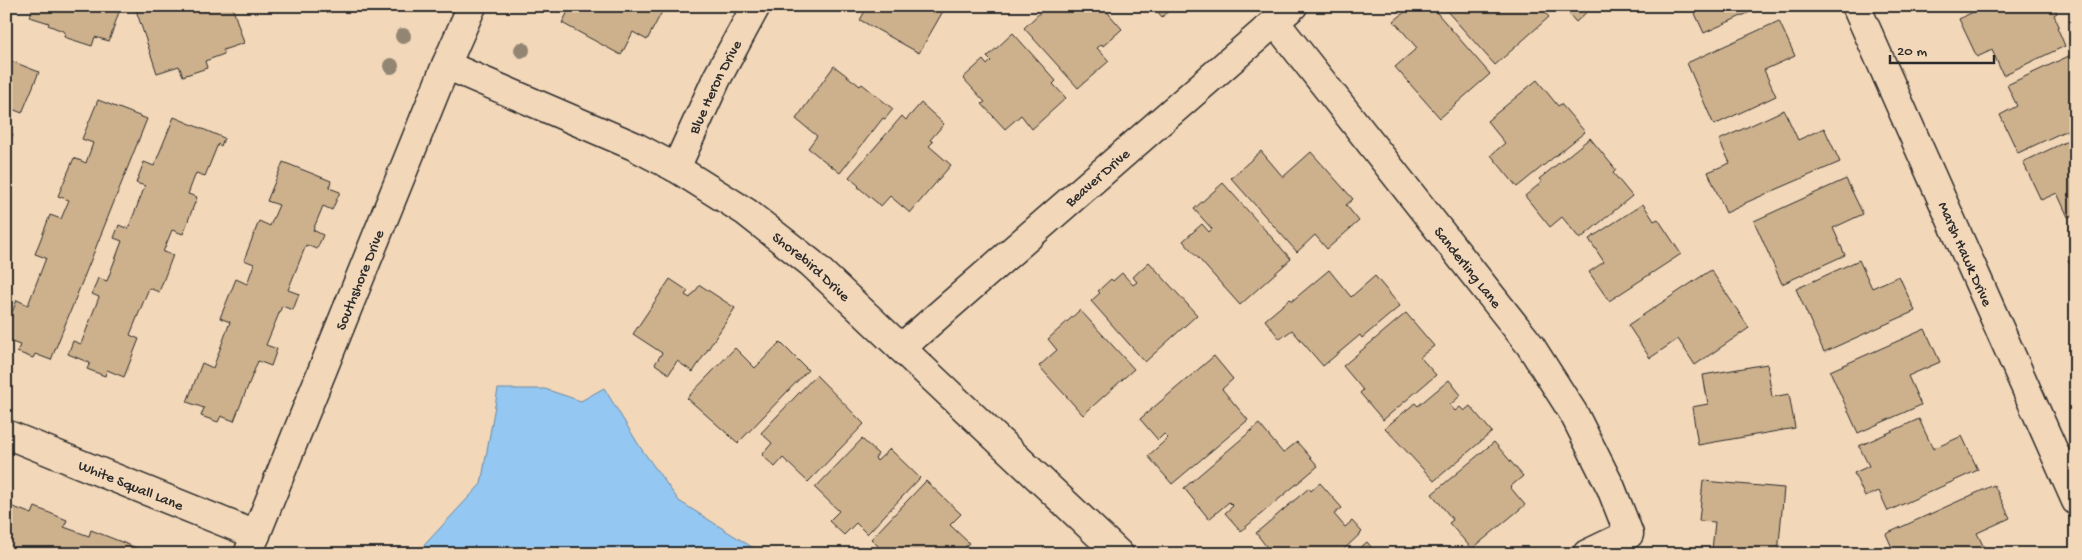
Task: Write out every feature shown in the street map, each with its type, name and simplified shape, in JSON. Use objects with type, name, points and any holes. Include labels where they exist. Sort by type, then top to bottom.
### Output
[{"type":"street","name":"Southshore Drive","points":[[252,544],[446,65],[472,6]]},
{"type":"street","name":"Blue Heron Drive","points":[[676,168],[717,78],[756,6]]},
{"type":"street","name":"Marsh Hawk Drive","points":[[1856,6],[2076,501]]},
{"type":"street","name":"Beaver Drive","points":[[901,348],[1284,14]]},
{"type":"street","name":"Sanderling Lane","points":[[1284,14],[1530,345],[1574,414],[1611,488],[1629,534],[1587,554]]},
{"type":"street","name":"Shorebird Drive","points":[[446,65],[634,146],[676,168],[746,212],[804,257],[1119,554]]},
{"type":"street","name":"White Squall Lane","points":[[6,434],[252,544]]},
{"type":"water","points":[[604,388],[640,447],[679,501],[763,554],[416,554],[481,484],[498,389],[545,389],[581,401]]},
{"type":"building","points":[[33,6],[121,6],[109,41],[95,37],[92,46],[64,37],[65,32],[48,25],[49,23],[30,17]]},
{"type":"building","points":[[147,6],[232,6],[244,43],[223,50],[224,54],[205,61],[207,68],[183,76],[179,66],[157,73],[136,10]]},
{"type":"building","points":[[571,6],[665,6],[647,40],[633,32],[621,55],[562,23]]},
{"type":"building","points":[[868,6],[946,6],[919,53],[860,20]]},
{"type":"building","points":[[1047,6],[1102,6],[1122,29],[1103,46],[1102,44],[1097,48],[1109,61],[1078,88],[1024,28]]},
{"type":"building","points":[[1153,6],[1174,6],[1162,17]]},
{"type":"building","points":[[1412,6],[1431,6],[1490,74],[1440,118],[1395,67],[1417,48],[1394,21]]},
{"type":"building","points":[[1448,6],[1539,6],[1549,17],[1495,65],[1445,9]]},
{"type":"building","points":[[1562,6],[1593,6],[1576,22]]},
{"type":"building","points":[[1686,6],[1770,6],[1760,11],[1759,8],[1704,33],[1692,7],[1687,10]]},
{"type":"building","points":[[1985,6],[2054,6],[2057,13],[2054,15],[2059,26],[2057,27],[2065,46],[2003,75],[1992,50],[1977,57],[1959,19]]},
{"type":"building","points":[[1779,21],[1795,56],[1764,70],[1776,96],[1714,125],[1687,63]]},
{"type":"building","points":[[1013,33],[1056,81],[1053,84],[1066,98],[1032,129],[1021,115],[1005,129],[982,104],[985,102],[963,78],[983,60],[987,65],[991,61],[987,57]]},
{"type":"building","points":[[2071,55],[2076,65],[2076,126],[2018,153],[2000,115],[2017,106],[2007,85]]},
{"type":"building","points":[[6,59],[39,72],[22,113],[12,109],[6,123]]},
{"type":"building","points":[[834,66],[860,86],[862,84],[893,109],[885,119],[883,118],[840,173],[808,148],[817,136],[796,119]]},
{"type":"building","points":[[1537,80],[1558,106],[1561,104],[1585,132],[1517,187],[1491,155],[1505,143],[1487,121]]},
{"type":"building","points":[[98,100],[147,119],[51,360],[35,354],[33,358],[17,352],[20,345],[6,340],[6,327],[17,300],[28,305],[46,258],[35,254],[50,215],[61,219],[69,200],[58,196],[74,158],[86,163],[93,143],[82,139]]},
{"type":"building","points":[[921,103],[944,124],[930,140],[933,142],[929,146],[951,165],[910,213],[890,196],[881,206],[849,177],[902,116],[906,120]]},
{"type":"building","points":[[1784,110],[1798,140],[1824,128],[1840,162],[1726,213],[1708,172],[1730,163],[1719,140]]},
{"type":"building","points":[[174,117],[224,138],[221,146],[218,144],[205,176],[196,173],[188,194],[197,197],[183,234],[172,230],[163,252],[173,255],[159,292],[149,288],[130,335],[139,339],[124,377],[107,370],[105,376],[87,369],[90,363],[68,354],[73,341],[81,344],[99,297],[92,294],[98,278],[107,281],[122,241],[114,238],[119,225],[128,229],[145,186],[136,183],[144,162],[154,166]]},
{"type":"building","points":[[6,131],[13,134],[6,151]]},
{"type":"building","points":[[2076,137],[2076,214],[2068,217],[2057,193],[2041,200],[2023,162]]},
{"type":"building","points":[[1590,138],[1616,170],[1613,173],[1632,196],[1580,239],[1562,217],[1550,227],[1525,196],[1542,182],[1539,179]]},
{"type":"building","points":[[1261,151],[1283,177],[1311,152],[1353,199],[1346,205],[1359,221],[1327,249],[1315,235],[1297,252],[1231,178]]},
{"type":"building","points":[[283,162],[331,181],[329,188],[340,192],[332,210],[323,206],[313,230],[323,235],[317,249],[306,245],[288,290],[299,294],[293,310],[282,306],[266,345],[277,349],[271,366],[258,361],[234,421],[221,416],[218,422],[201,416],[204,408],[187,402],[202,363],[213,368],[230,322],[220,318],[236,279],[247,284],[254,264],[244,260],[259,221],[270,226],[279,205],[267,201]]},
{"type":"building","points":[[1846,179],[1863,214],[1833,228],[1845,255],[1782,284],[1754,221]]},
{"type":"building","points":[[1223,183],[1291,259],[1240,305],[1183,241],[1202,224],[1209,232],[1212,229],[1194,209]]},
{"type":"building","points":[[1643,204],[1654,221],[1658,219],[1681,254],[1609,301],[1589,272],[1604,262],[1589,239]]},
{"type":"building","points":[[2076,256],[2076,277],[2068,260]]},
{"type":"building","points":[[1859,260],[1872,288],[1899,276],[1915,311],[1824,352],[1796,289]]},
{"type":"building","points":[[1149,262],[1197,315],[1145,362],[1091,301],[1100,293],[1098,291],[1111,279],[1113,281],[1122,273],[1133,285],[1137,282],[1133,277]]},
{"type":"building","points":[[1329,270],[1351,297],[1375,276],[1400,306],[1362,338],[1360,335],[1323,366],[1292,330],[1280,339],[1265,320],[1290,299],[1292,301]]},
{"type":"building","points":[[1711,270],[1749,328],[1695,365],[1678,339],[1650,358],[1628,325]]},
{"type":"building","points":[[670,279],[688,291],[685,295],[690,298],[700,285],[735,308],[693,372],[677,361],[669,374],[655,364],[662,353],[633,334]]},
{"type":"building","points":[[1080,310],[1134,369],[1083,415],[1039,366],[1057,350],[1048,339]]},
{"type":"building","points":[[1406,313],[1434,346],[1420,357],[1436,375],[1383,420],[1360,393],[1363,390],[1343,366]]},
{"type":"building","points":[[1925,329],[1940,362],[1908,376],[1921,405],[1858,433],[1830,371]]},
{"type":"building","points":[[780,342],[808,370],[738,443],[687,398],[735,348],[755,368]]},
{"type":"building","points":[[1214,356],[1233,379],[1222,389],[1248,420],[1172,484],[1148,456],[1168,438],[1164,434],[1158,440],[1140,419]]},
{"type":"building","points":[[1767,364],[1772,397],[1789,394],[1795,428],[1698,445],[1692,407],[1708,404],[1703,375]]},
{"type":"building","points":[[816,375],[864,424],[808,482],[783,458],[775,467],[762,455],[772,443],[761,433]]},
{"type":"building","points":[[1449,380],[1461,395],[1450,405],[1455,411],[1460,407],[1464,411],[1470,406],[1492,432],[1434,481],[1385,428],[1415,403],[1418,406]]},
{"type":"building","points":[[1919,419],[1933,449],[1962,436],[1978,470],[1888,511],[1879,491],[1865,497],[1854,473],[1869,466],[1859,446]]},
{"type":"building","points":[[1259,424],[1283,453],[1297,442],[1318,466],[1241,531],[1225,513],[1233,506],[1229,502],[1209,519],[1184,488]]},
{"type":"building","points":[[862,439],[878,454],[875,458],[877,461],[890,449],[920,478],[867,534],[856,523],[844,535],[829,521],[839,511],[815,488]]},
{"type":"building","points":[[1494,442],[1523,476],[1510,487],[1525,505],[1472,549],[1449,523],[1453,520],[1432,494]]},
{"type":"building","points":[[926,481],[961,514],[950,525],[969,543],[959,554],[886,554],[871,539]]},
{"type":"building","points":[[1703,481],[1784,488],[1778,554],[1712,550],[1715,522],[1699,521]]},
{"type":"building","points":[[1320,483],[1342,508],[1334,514],[1345,527],[1352,521],[1362,532],[1339,554],[1272,554],[1256,533],[1309,488],[1311,491]]},
{"type":"building","points":[[1994,485],[2010,518],[1977,533],[1987,554],[1908,554],[1912,552],[1910,546],[1894,552],[1886,534]]},
{"type":"building","points":[[6,495],[11,497],[8,505],[32,514],[35,507],[67,520],[64,527],[89,536],[91,530],[152,554],[6,554]]},
{"type":"building","points":[[1367,542],[1377,554],[1353,554]]}]
